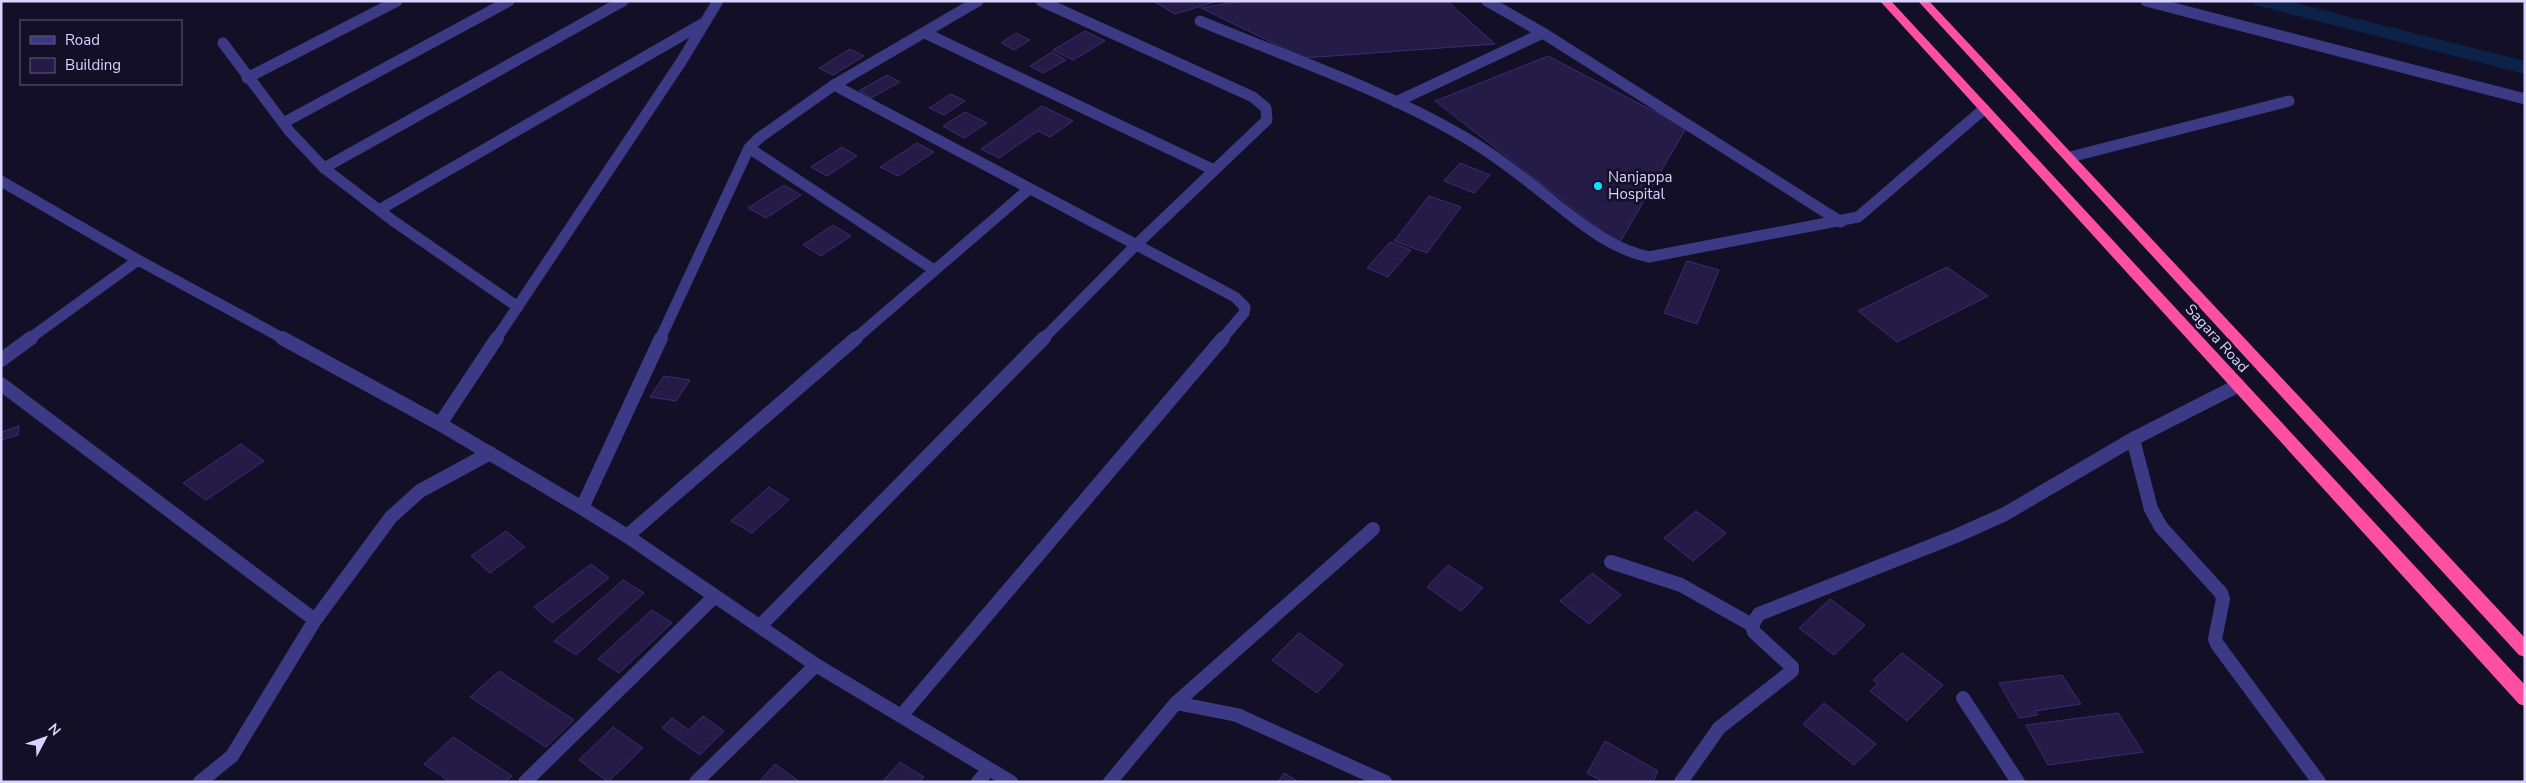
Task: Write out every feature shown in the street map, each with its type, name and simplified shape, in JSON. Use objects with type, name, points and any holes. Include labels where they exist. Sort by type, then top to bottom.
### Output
[{"type":"highway","name":"Sagara Road","points":[[1885,1],[2525,698]]},
{"type":"highway","name":"Sagara Road","points":[[1923,1],[2070,157],[2525,650]]},
{"type":"street","points":[[247,78],[397,1]]},
{"type":"street","points":[[283,123],[509,1]]},
{"type":"street","points":[[324,168],[623,1]]},
{"type":"street","points":[[440,424],[681,62],[718,1]]},
{"type":"street","points":[[582,508],[749,148],[758,138],[834,85],[978,1]]},
{"type":"street","points":[[760,626],[1136,246],[1267,120],[1266,108],[1260,102],[1041,1]]},
{"type":"street","points":[[1487,1],[1543,33],[1841,222]]},
{"type":"street","points":[[2146,1],[2525,99]]},
{"type":"street","points":[[1200,21],[1396,102],[1459,134],[1487,151],[1611,245],[1635,255],[1649,257],[1841,222],[1864,214],[1984,110]]},
{"type":"street","points":[[379,210],[703,24]]},
{"type":"street","points":[[925,33],[1214,170]]},
{"type":"street","points":[[1396,102],[1543,33]]},
{"type":"street","points":[[223,43],[247,78],[283,123],[324,168],[379,210],[518,307]]},
{"type":"street","points":[[834,85],[1235,297],[1245,307],[1244,313],[902,716]]},
{"type":"street","points":[[2070,157],[2289,100]]},
{"type":"street","points":[[749,148],[934,270]]},
{"type":"street","points":[[1,181],[138,260],[490,453],[627,536],[816,665],[902,716],[983,776],[1010,782]]},
{"type":"street","points":[[627,536],[1029,189]]},
{"type":"street","points":[[1,360],[138,260]]},
{"type":"street","points":[[1,384],[315,620]]},
{"type":"street","points":[[1752,625],[1759,614],[1956,536],[2005,514],[2133,439],[2237,386]]},
{"type":"street","points":[[2133,439],[2151,509],[2160,527],[2221,593],[2223,599],[2215,639],[2216,644],[2320,782]]},
{"type":"street","points":[[200,782],[232,756],[315,620],[400,507],[420,491],[490,453]]},
{"type":"street","points":[[1110,782],[1176,703],[1373,529]]},
{"type":"street","points":[[1612,562],[1680,585],[1752,625],[1759,638],[1792,667],[1792,671],[1719,728],[1681,782]]},
{"type":"street","points":[[524,782],[715,596]]},
{"type":"street","points":[[696,782],[816,665]]},
{"type":"street","points":[[1963,698],[2018,782]]},
{"type":"street","points":[[1176,703],[1237,715],[1385,782]]},
{"type":"building","points":[[1153,1],[1218,1],[1175,14]]},
{"type":"building","points":[[1241,1],[1447,1],[1495,44],[1304,58],[1201,8]]},
{"type":"building","points":[[1085,31],[1105,41],[1073,60],[1053,50]]},
{"type":"building","points":[[1016,33],[1030,40],[1014,50],[1001,43]]},
{"type":"building","points":[[850,49],[864,56],[833,75],[819,68]]},
{"type":"building","points":[[1052,52],[1066,60],[1043,73],[1030,66]]},
{"type":"building","name":"Nanjappa Hospital","points":[[1548,56],[1686,128],[1619,244],[1435,101]]},
{"type":"building","points":[[887,75],[900,82],[871,98],[859,91]]},
{"type":"building","points":[[951,94],[965,101],[944,115],[929,108]]},
{"type":"building","points":[[1042,106],[1073,121],[1050,137],[1038,131],[999,158],[981,149]]},
{"type":"building","points":[[965,112],[987,123],[964,138],[943,126]]},
{"type":"building","points":[[917,143],[934,152],[898,176],[880,167]]},
{"type":"building","points":[[842,147],[857,156],[827,176],[811,167]]},
{"type":"building","points":[[1460,163],[1490,175],[1474,193],[1444,181]]},
{"type":"building","points":[[784,185],[801,195],[766,218],[748,208]]},
{"type":"building","points":[[1429,196],[1461,207],[1427,253],[1394,241]]},
{"type":"building","points":[[833,225],[851,236],[821,256],[803,245]]},
{"type":"building","points":[[1390,242],[1411,250],[1388,277],[1367,268]]},
{"type":"building","points":[[1687,261],[1719,270],[1697,324],[1664,313]]},
{"type":"building","points":[[1947,267],[1988,296],[1897,342],[1858,311]]},
{"type":"building","points":[[664,376],[690,380],[676,401],[650,397]]},
{"type":"building","points":[[19,426],[18,435],[1,440],[1,432]]},
{"type":"building","points":[[241,444],[264,461],[206,500],[183,483]]},
{"type":"building","points":[[769,487],[789,500],[752,533],[731,521]]},
{"type":"building","points":[[1696,511],[1726,533],[1693,561],[1664,538]]},
{"type":"building","points":[[506,531],[525,547],[490,573],[471,556]]},
{"type":"building","points":[[591,564],[609,578],[552,623],[534,607]]},
{"type":"building","points":[[1448,565],[1483,588],[1461,611],[1427,587]]},
{"type":"building","points":[[1592,573],[1621,595],[1589,624],[1560,601]]},
{"type":"building","points":[[623,580],[644,593],[576,655],[554,641]]},
{"type":"building","points":[[1830,599],[1865,625],[1834,655],[1799,628]]},
{"type":"building","points":[[652,610],[672,623],[619,673],[598,659]]},
{"type":"building","points":[[1299,633],[1343,665],[1317,693],[1272,660]]},
{"type":"building","points":[[1902,653],[1943,685],[1907,721],[1870,691],[1878,683],[1873,680]]},
{"type":"building","points":[[499,671],[574,720],[546,747],[470,697]]},
{"type":"building","points":[[2062,675],[2081,704],[2035,711],[2038,715],[2019,718],[1999,683]]},
{"type":"building","points":[[1824,703],[1876,744],[1854,765],[1803,724]]},
{"type":"building","points":[[2118,713],[2143,752],[2048,765],[2026,725]]},
{"type":"building","points":[[703,716],[724,731],[700,755],[662,728],[672,718],[689,730]]},
{"type":"building","points":[[613,727],[643,748],[608,782],[579,760]]},
{"type":"building","points":[[453,737],[512,776],[505,782],[450,782],[424,764]]},
{"type":"building","points":[[1605,741],[1658,771],[1653,782],[1604,782],[1587,773]]},
{"type":"building","points":[[900,762],[924,777],[919,782],[882,782]]},
{"type":"building","points":[[775,764],[800,782],[759,782]]},
{"type":"building","points":[[1284,773],[1299,782],[1278,782]]},
{"type":"waterway","points":[[2262,1],[2525,68]]},
{"type":"place","name":"Nanjappa Hospital","points":[[1598,186]]}]
